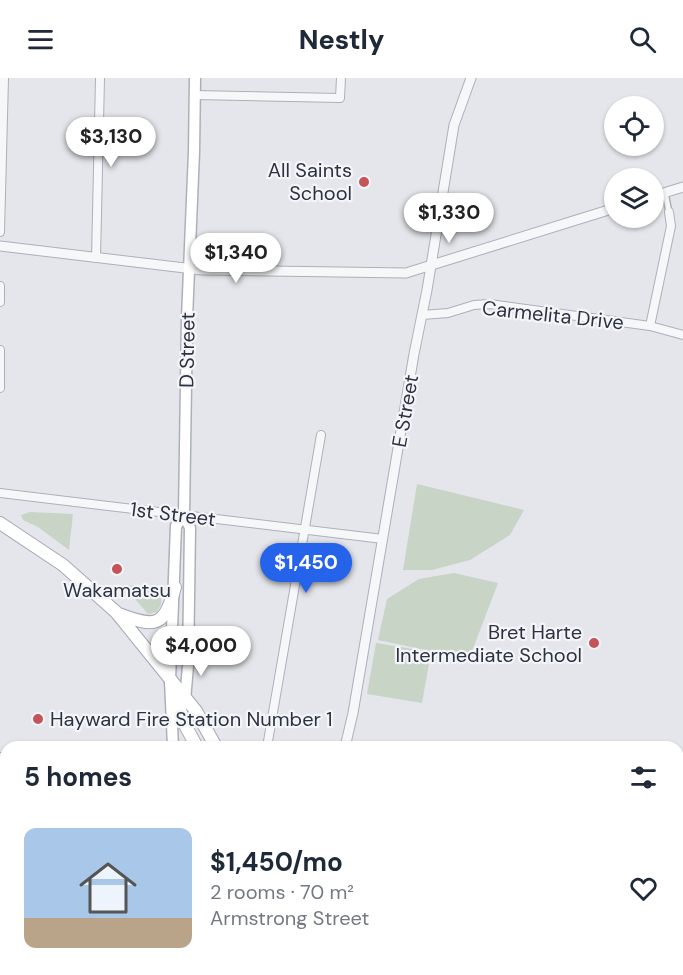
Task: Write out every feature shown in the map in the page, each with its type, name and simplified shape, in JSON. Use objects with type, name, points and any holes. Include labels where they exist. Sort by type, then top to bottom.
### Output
[{"type":"main road","name":"D Street","points":[[190,741],[186,727],[184,695],[188,666],[190,528],[184,515],[195,78]]},
{"type":"main road","name":"D Street","points":[[173,741],[170,680],[176,526],[184,515]]},
{"type":"main road","points":[[0,523],[63,565],[116,612],[184,695],[201,718],[213,741]]},
{"type":"main road","points":[[116,612],[146,623],[158,621],[170,606],[175,587]]},
{"type":"main road","points":[[170,680],[186,727],[194,741]]},
{"type":"street","points":[[0,232],[4,78]]},
{"type":"street","points":[[96,258],[100,78]]},
{"type":"street","points":[[194,94],[340,98],[340,78]]},
{"type":"street","name":"E Street","points":[[346,741],[432,265],[454,125],[471,78]]},
{"type":"street","points":[[650,326],[671,226],[665,193],[683,188]]},
{"type":"street","points":[[0,246],[189,269],[406,273],[604,211]]},
{"type":"street","points":[[0,286],[0,302]]},
{"type":"street","name":"Carmelita Drive","points":[[422,315],[448,313],[482,304],[650,326],[683,335]]},
{"type":"street","points":[[0,350],[0,388]]},
{"type":"street","points":[[268,741],[321,435]]},
{"type":"street","name":"1st Street","points":[[0,493],[383,539]]},
{"type":"green space","points":[[417,484],[524,510],[510,535],[470,560],[432,570],[403,570]]},
{"type":"green space","points":[[30,512],[73,514],[69,550],[38,527],[23,520],[21,515]]},
{"type":"green space","points":[[454,573],[498,583],[469,659],[378,640],[387,599],[419,579]]},
{"type":"green space","points":[[123,585],[162,587],[161,604],[157,612],[148,614]]},
{"type":"green space","points":[[376,643],[431,652],[422,703],[367,694]]},
{"type":"place","name":"All Saints School","points":[[364,182]]},
{"type":"place","name":"Wakamatsu","points":[[117,569]]},
{"type":"place","name":"Bret Harte Intermediate School","points":[[594,643]]},
{"type":"place","name":"Hayward Fire Station Number 1","points":[[38,719]]}]
